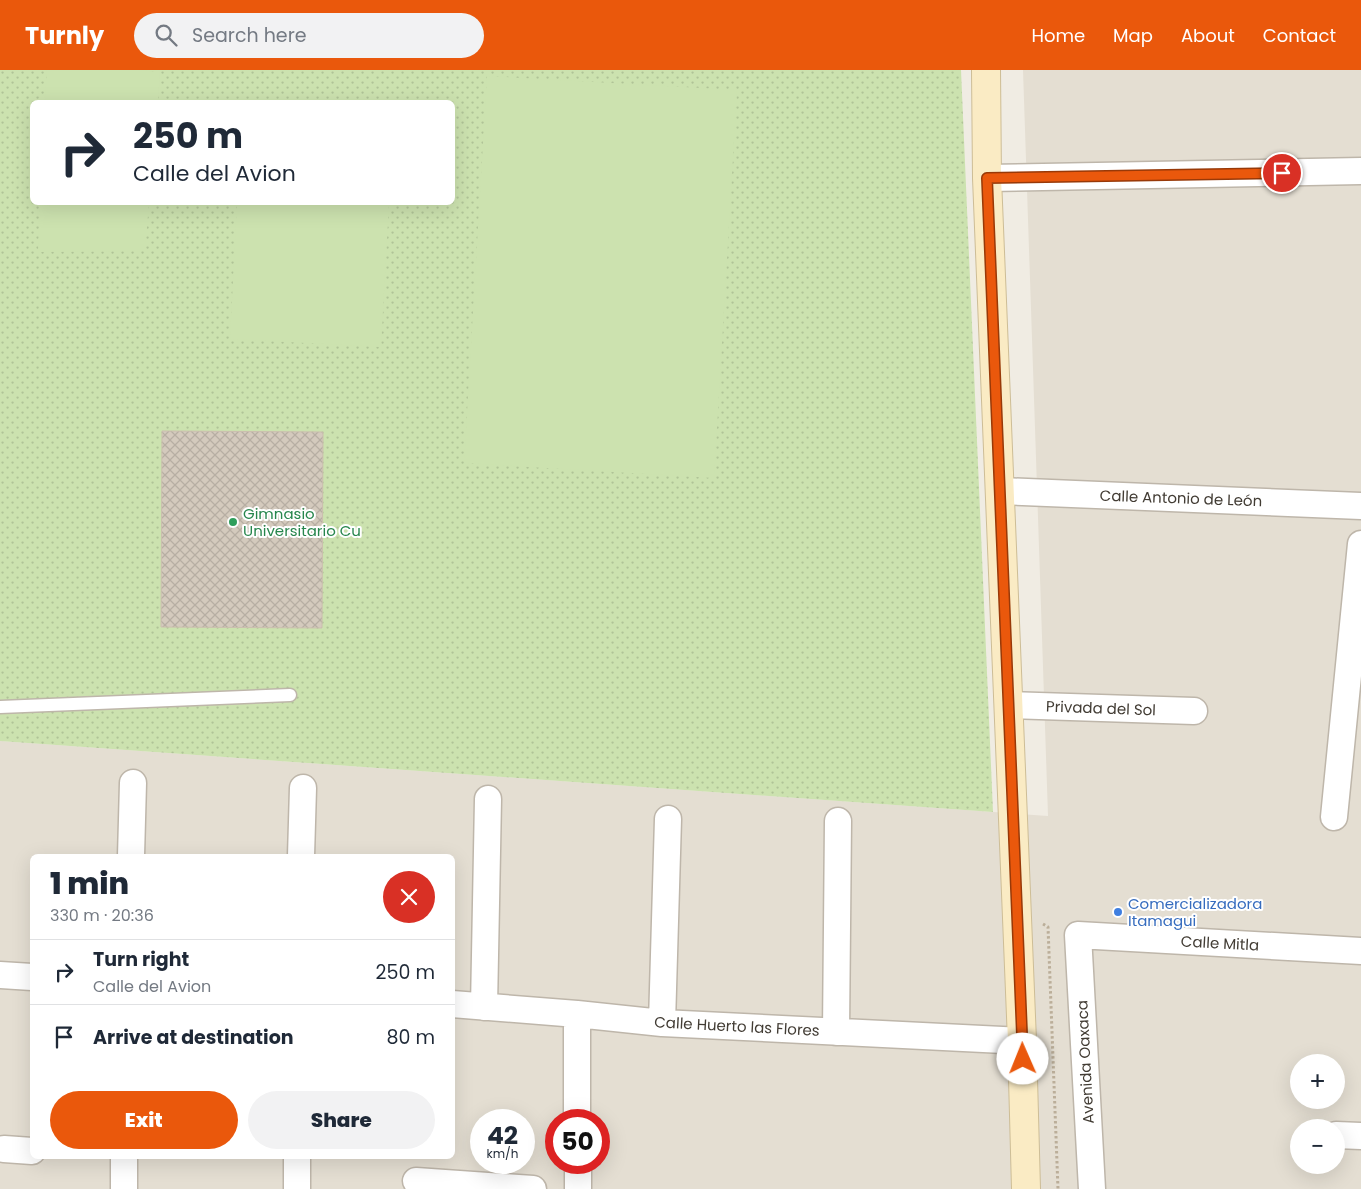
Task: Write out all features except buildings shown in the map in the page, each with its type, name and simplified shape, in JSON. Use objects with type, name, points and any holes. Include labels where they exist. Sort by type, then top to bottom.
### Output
[{"type":"main road","points":[[986,70],[987,178],[1001,491],[1026,1189]]},
{"type":"street","points":[[987,178],[1361,171]]},
{"type":"street","name":"Calle Antonio de León","points":[[1001,491],[1361,506]]},
{"type":"street","points":[[1334,817],[1361,544]]},
{"type":"street","name":"Privada del Sol","points":[[1009,704],[1194,711]]},
{"type":"street","points":[[131,854],[133,783]]},
{"type":"street","points":[[301,854],[303,788]]},
{"type":"street","points":[[484,1007],[488,798]]},
{"type":"street","points":[[662,1023],[668,819]]},
{"type":"street","points":[[836,1032],[838,821]]},
{"type":"street","name":"Calle Mitla","points":[[1078,935],[1361,951]]},
{"type":"street","name":"Avenida Oaxaca","points":[[1078,935],[1092,1189]]},
{"type":"street","points":[[0,975],[30,977]]},
{"type":"street","name":"Calle Huerto las Flores","points":[[455,1004],[662,1023],[1022,1041]]},
{"type":"street","points":[[577,1014],[578,1109]]},
{"type":"street","points":[[1345,1135],[1361,1136]]},
{"type":"street","points":[[4,1149],[30,1151]]},
{"type":"street","points":[[124,1159],[124,1189]]},
{"type":"street","points":[[296,1189],[297,1159]]},
{"type":"street","points":[[578,1174],[578,1189]]},
{"type":"street","points":[[416,1181],[533,1189]]},
{"type":"lane","points":[[0,707],[290,695]]},
{"type":"path","points":[[1017,907],[1048,927],[1058,1189]]},
{"type":"shaded area","points":[[1023,70],[1361,70],[1361,1189],[0,1189],[0,741],[1048,816]]},
{"type":"green space","points":[[0,70],[961,70],[993,812],[0,741]]},
{"type":"green space","points":[[47,70],[137,70],[160,72],[158,100],[45,100]]},
{"type":"green space","points":[[487,76],[737,90],[714,478],[464,463]]},
{"type":"green space","points":[[40,205],[149,205],[145,251],[38,252]]},
{"type":"green space","points":[[237,205],[389,205],[381,347],[230,339]]},
{"type":"place","name":"Gimnasio Universitario Cu","points":[[233,522]]},
{"type":"place","name":"Comercializadora Itamagui","points":[[1118,912]]},
{"type":"route","points":[[1023,1059],[987,178],[1282,173]]}]
